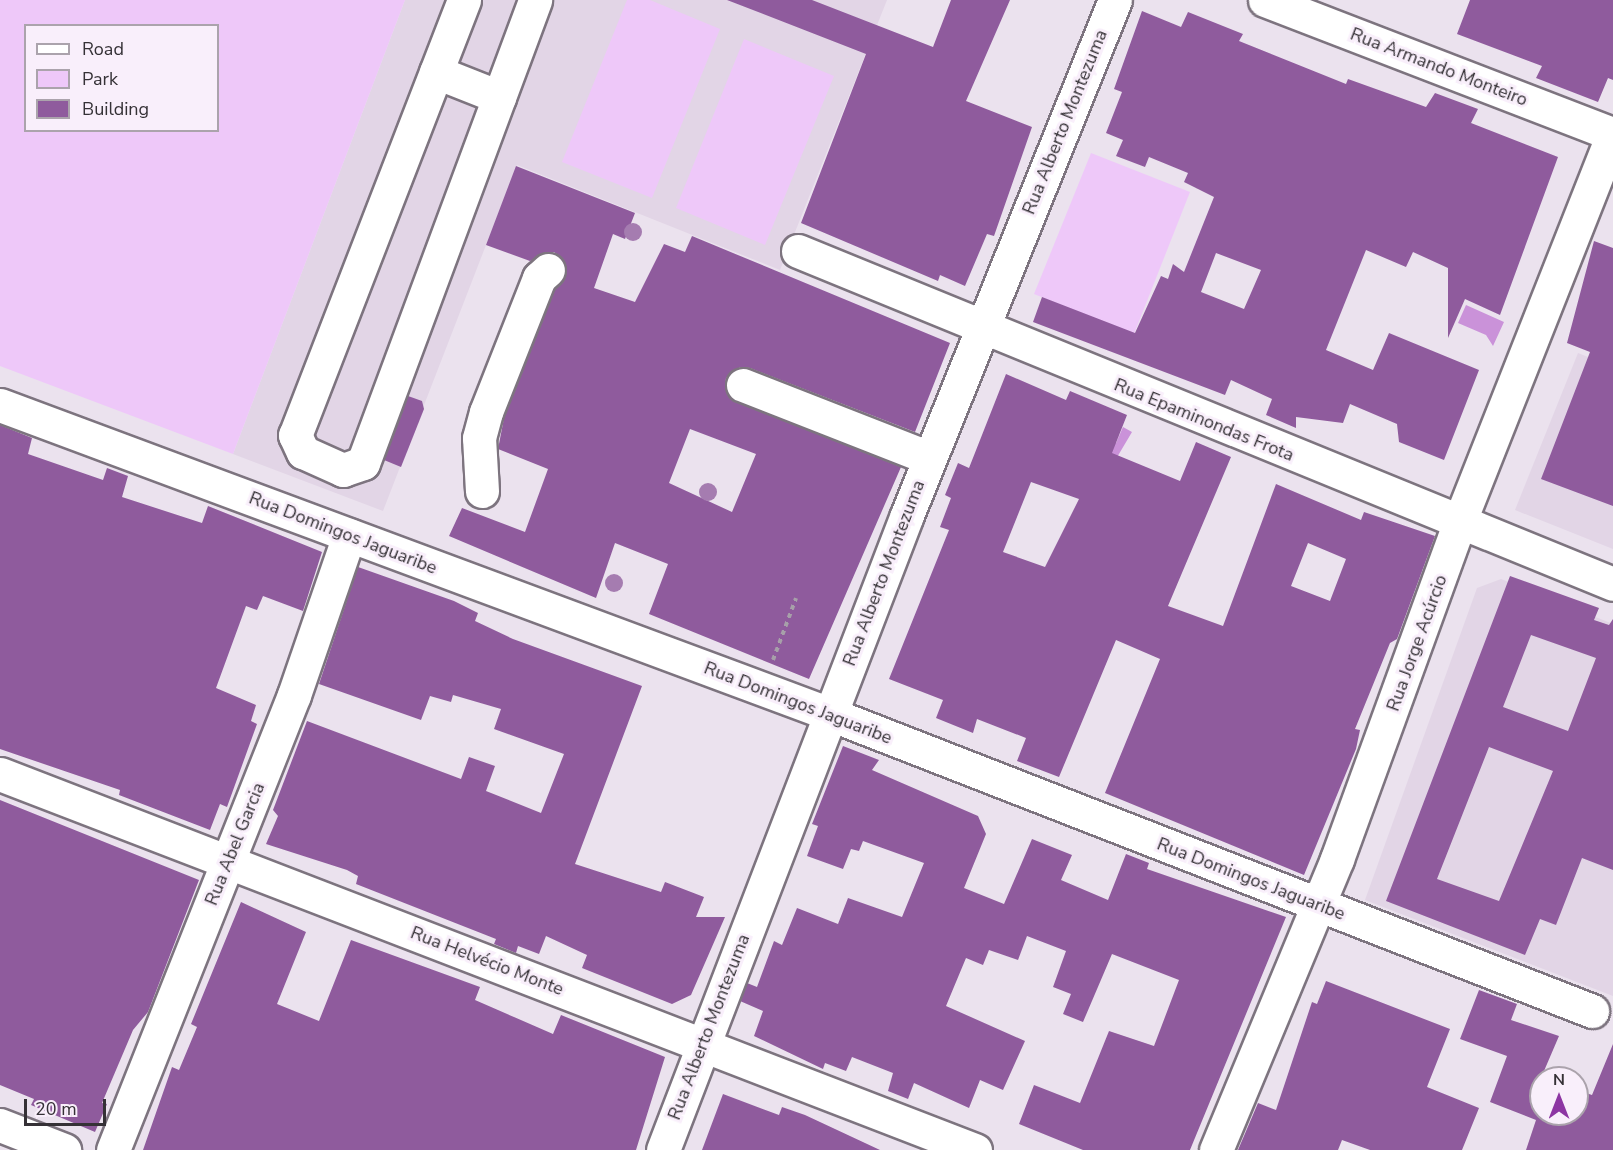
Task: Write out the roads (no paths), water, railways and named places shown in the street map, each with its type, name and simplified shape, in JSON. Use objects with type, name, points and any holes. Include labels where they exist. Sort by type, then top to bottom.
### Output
[{"type":"street","points":[[464,0],[295,435],[303,452],[343,470],[363,464],[535,0]]},
{"type":"street","name":"Rua Alberto Montezuma","points":[[663,1150],[929,458],[1115,0]]},
{"type":"street","name":"Rua Armando Monteiro","points":[[1265,0],[1613,135]]},
{"type":"street","points":[[436,72],[499,97]]},
{"type":"street","name":"Rua Jorge Acúrcio","points":[[1216,1150],[1318,906],[1459,523],[1613,135]]},
{"type":"street","name":"Rua Epaminondas Frota","points":[[798,251],[980,329],[1613,584]]},
{"type":"street","points":[[482,491],[479,438],[486,412],[539,278],[548,270]]},
{"type":"street","points":[[743,385],[929,458]]},
{"type":"street","name":"Rua Domingos Jaguaribe","points":[[0,405],[830,714],[1592,1011]]},
{"type":"street","name":"Rua Abel Garcia","points":[[113,1150],[229,861],[349,535]]},
{"type":"street","name":"Rua Helvécio Monte","points":[[0,774],[975,1150]]},
{"type":"street","points":[[0,1125],[63,1150]]}]
